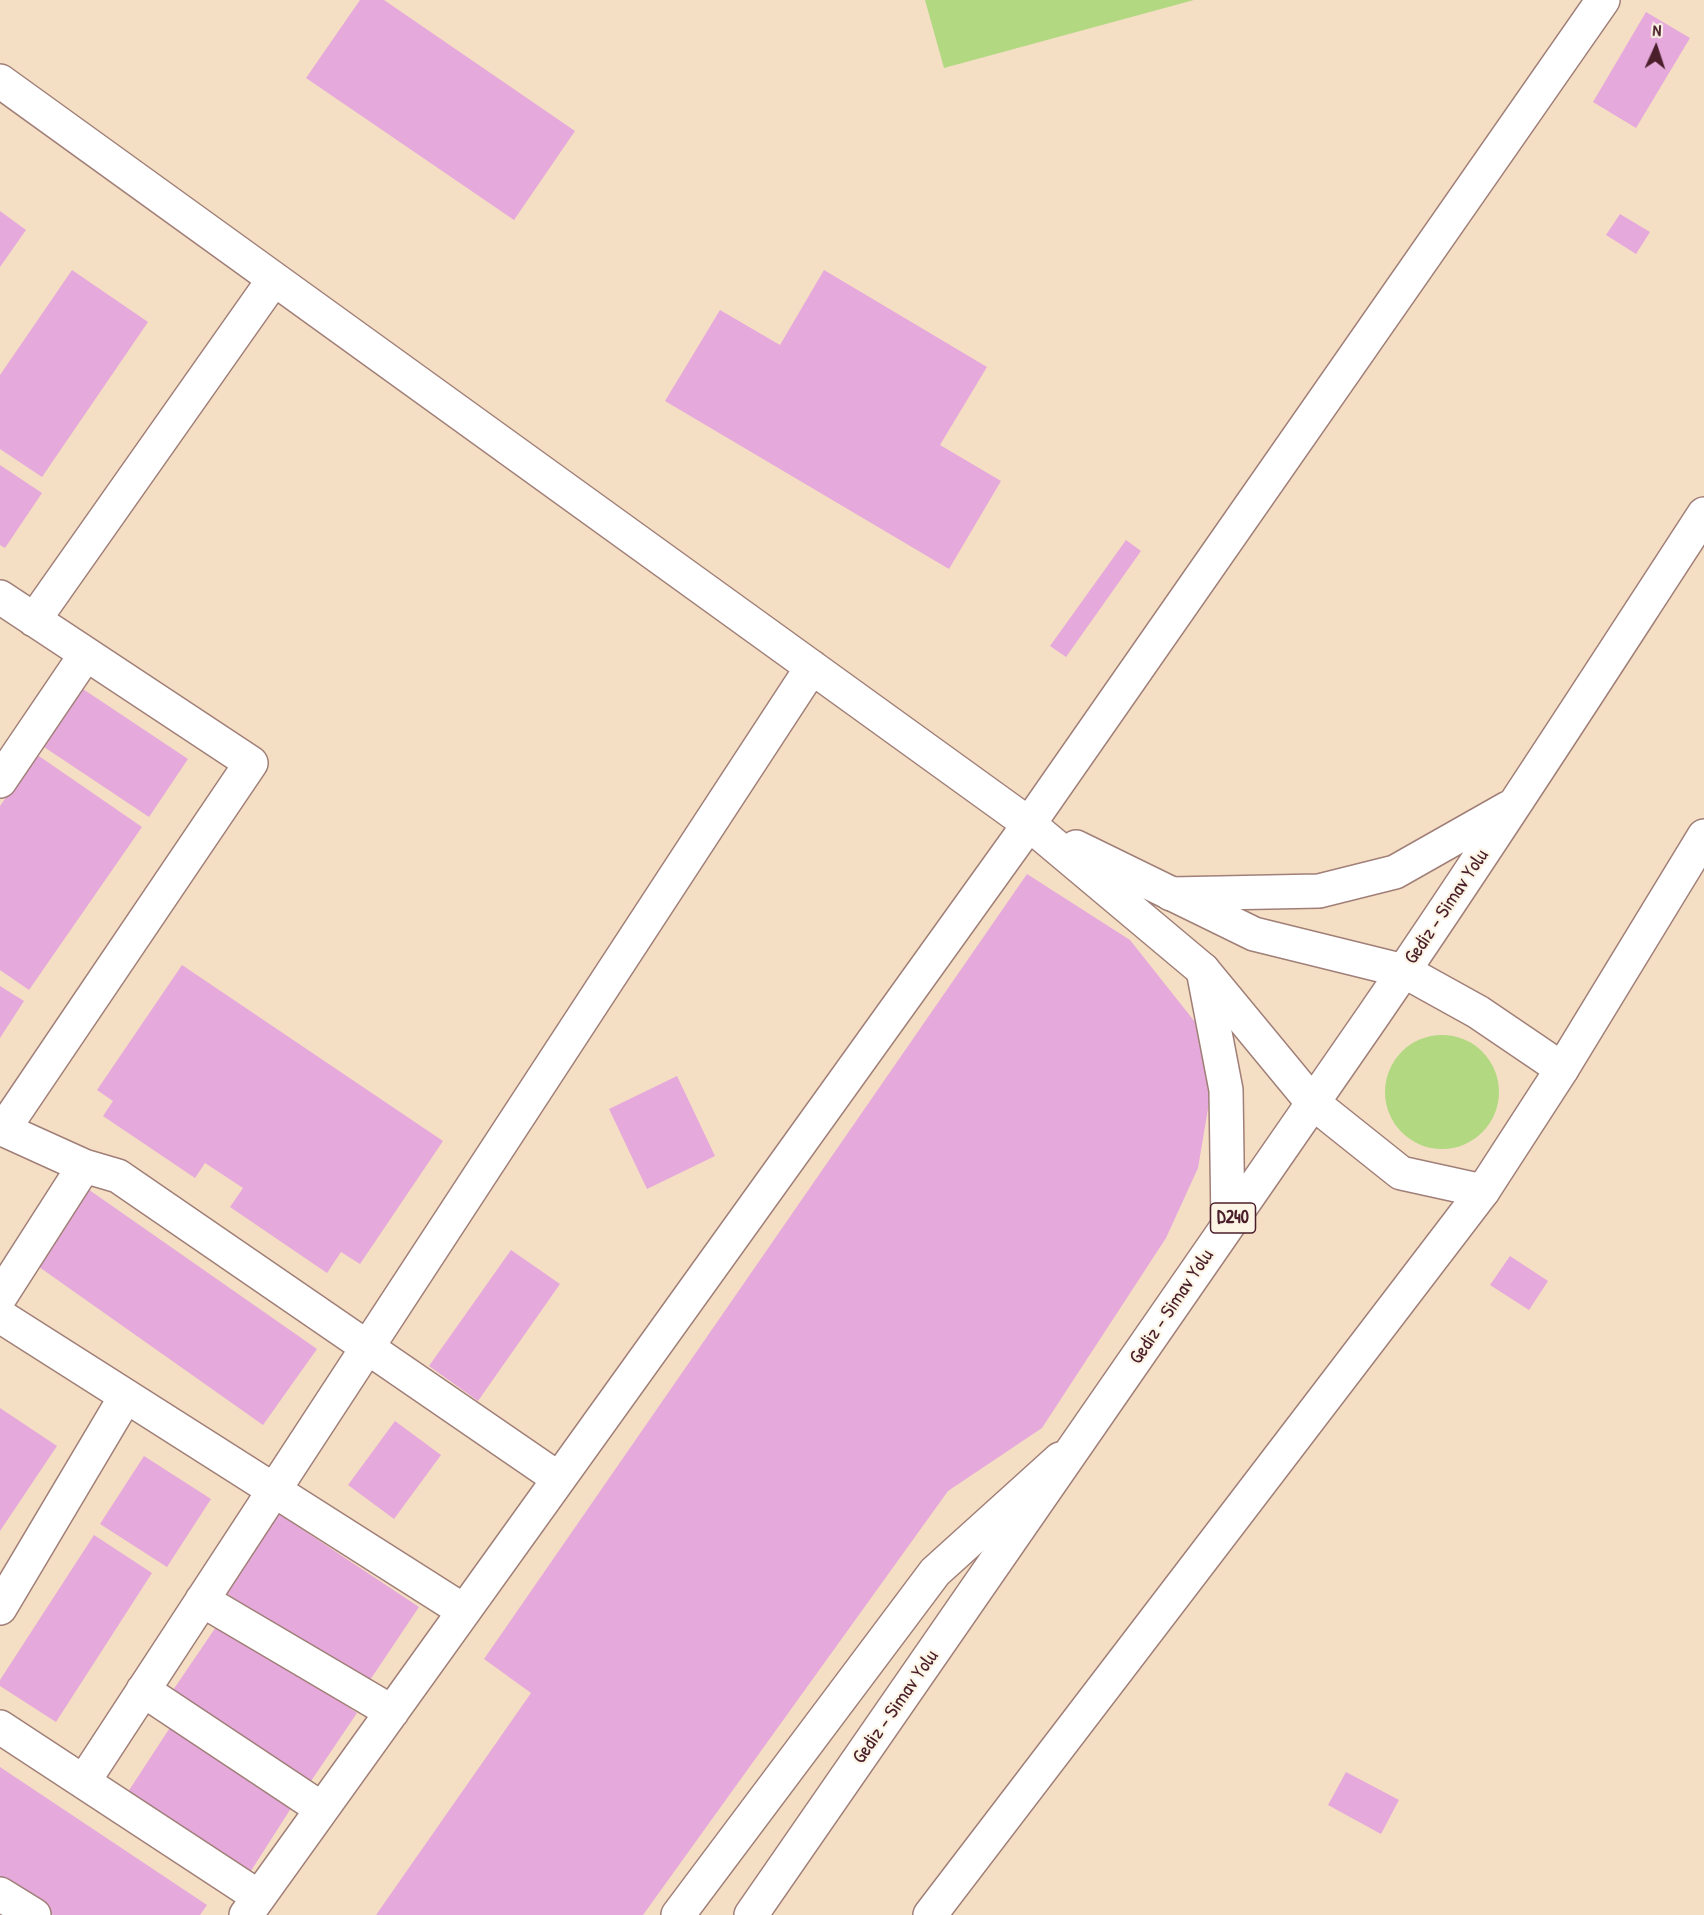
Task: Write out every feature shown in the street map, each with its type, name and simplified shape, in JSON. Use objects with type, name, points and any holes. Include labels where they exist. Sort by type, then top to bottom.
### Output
[{"type":"main road","points":[[0,1727],[84,1781],[252,1906],[1029,824],[1603,0]]},
{"type":"main road","points":[[0,81],[1029,824],[1203,969],[1312,1102],[1401,1173],[1483,1191]]},
{"type":"main road","points":[[34,620],[274,279]]},
{"type":"main road","name":"Gediz - Simav Yolu","points":[[751,1915],[1082,1440],[1404,971],[1704,514]]},
{"type":"main road","points":[[0,597],[251,763],[2,1129],[84,1166],[118,1176],[559,1479]]},
{"type":"main road","points":[[0,781],[86,654]]},
{"type":"main road","points":[[84,1781],[812,668]]},
{"type":"main road","points":[[1171,894],[1319,891],[1395,872],[1515,805]]},
{"type":"main road","points":[[1029,824],[1254,934],[1404,971],[1478,1012],[1562,1069]]},
{"type":"main road","points":[[930,1915],[1483,1191],[1562,1069],[1704,836]]},
{"type":"main road","points":[[1203,969],[1226,1090],[1228,1225]]},
{"type":"main road","points":[[0,1297],[84,1166]]},
{"type":"main road","points":[[0,1316],[464,1611]]},
{"type":"main road","points":[[0,1608],[126,1396]]},
{"type":"main road","points":[[678,1915],[935,1572],[1082,1440]]},
{"type":"main road","points":[[202,1600],[392,1712]]},
{"type":"main road","points":[[143,1690],[322,1809]]},
{"type":"main road","points":[[0,1894],[34,1915]]},
{"type":"green space","points":[[925,0],[1194,0],[944,68]]},
{"type":"green space","points":[[1442,1035],[1464,1040],[1482,1052],[1494,1070],[1499,1092],[1494,1114],[1482,1132],[1464,1144],[1442,1149],[1420,1144],[1402,1132],[1390,1114],[1385,1092],[1390,1070],[1402,1052],[1420,1040]]},
{"type":"building","points":[[360,0],[384,0],[575,131],[514,220],[306,78]]},
{"type":"building","points":[[1646,12],[1690,38],[1636,128],[1593,102]]},
{"type":"building","points":[[0,211],[26,230],[0,267]]},
{"type":"building","points":[[1620,214],[1650,232],[1636,254],[1606,235]]},
{"type":"building","points":[[72,270],[148,322],[42,477],[0,449],[0,375]]},
{"type":"building","points":[[824,270],[987,367],[940,445],[1001,481],[949,569],[665,401],[720,310],[780,345]]},
{"type":"building","points":[[0,465],[42,493],[5,548],[0,545]]},
{"type":"building","points":[[1126,540],[1141,551],[1066,657],[1050,646]]},
{"type":"building","points":[[80,687],[188,759],[149,817],[41,745]]},
{"type":"building","points":[[36,754],[142,827],[29,990],[0,970],[0,806]]},
{"type":"building","points":[[1027,874],[1130,940],[1195,1022],[1210,1097],[1198,1168],[1166,1238],[1042,1428],[948,1491],[643,1915],[376,1915],[531,1693],[484,1659]]},
{"type":"building","points":[[182,965],[443,1141],[360,1264],[341,1252],[327,1273],[230,1207],[243,1188],[205,1163],[195,1178],[103,1116],[113,1101],[97,1090]]},
{"type":"building","points":[[0,986],[24,1001],[0,1038]]},
{"type":"building","points":[[677,1076],[715,1156],[647,1189],[609,1109]]},
{"type":"building","points":[[85,1187],[317,1349],[263,1425],[32,1262]]},
{"type":"building","points":[[511,1250],[560,1284],[478,1401],[429,1366]]},
{"type":"building","points":[[1510,1256],[1548,1281],[1529,1310],[1490,1285]]},
{"type":"building","points":[[0,1408],[57,1446],[0,1531]]},
{"type":"building","points":[[395,1421],[441,1455],[394,1519],[348,1485]]},
{"type":"building","points":[[144,1456],[211,1499],[167,1567],[100,1524]]},
{"type":"building","points":[[279,1514],[419,1607],[366,1686],[226,1593]]},
{"type":"building","points":[[94,1535],[152,1573],[56,1722],[0,1686],[0,1680]]},
{"type":"building","points":[[220,1621],[357,1713],[305,1790],[167,1699]]},
{"type":"building","points":[[173,1723],[295,1802],[247,1877],[124,1798]]},
{"type":"building","points":[[0,1767],[207,1905],[200,1915],[53,1915],[0,1879]]},
{"type":"building","points":[[1346,1772],[1399,1800],[1381,1834],[1328,1805]]}]
